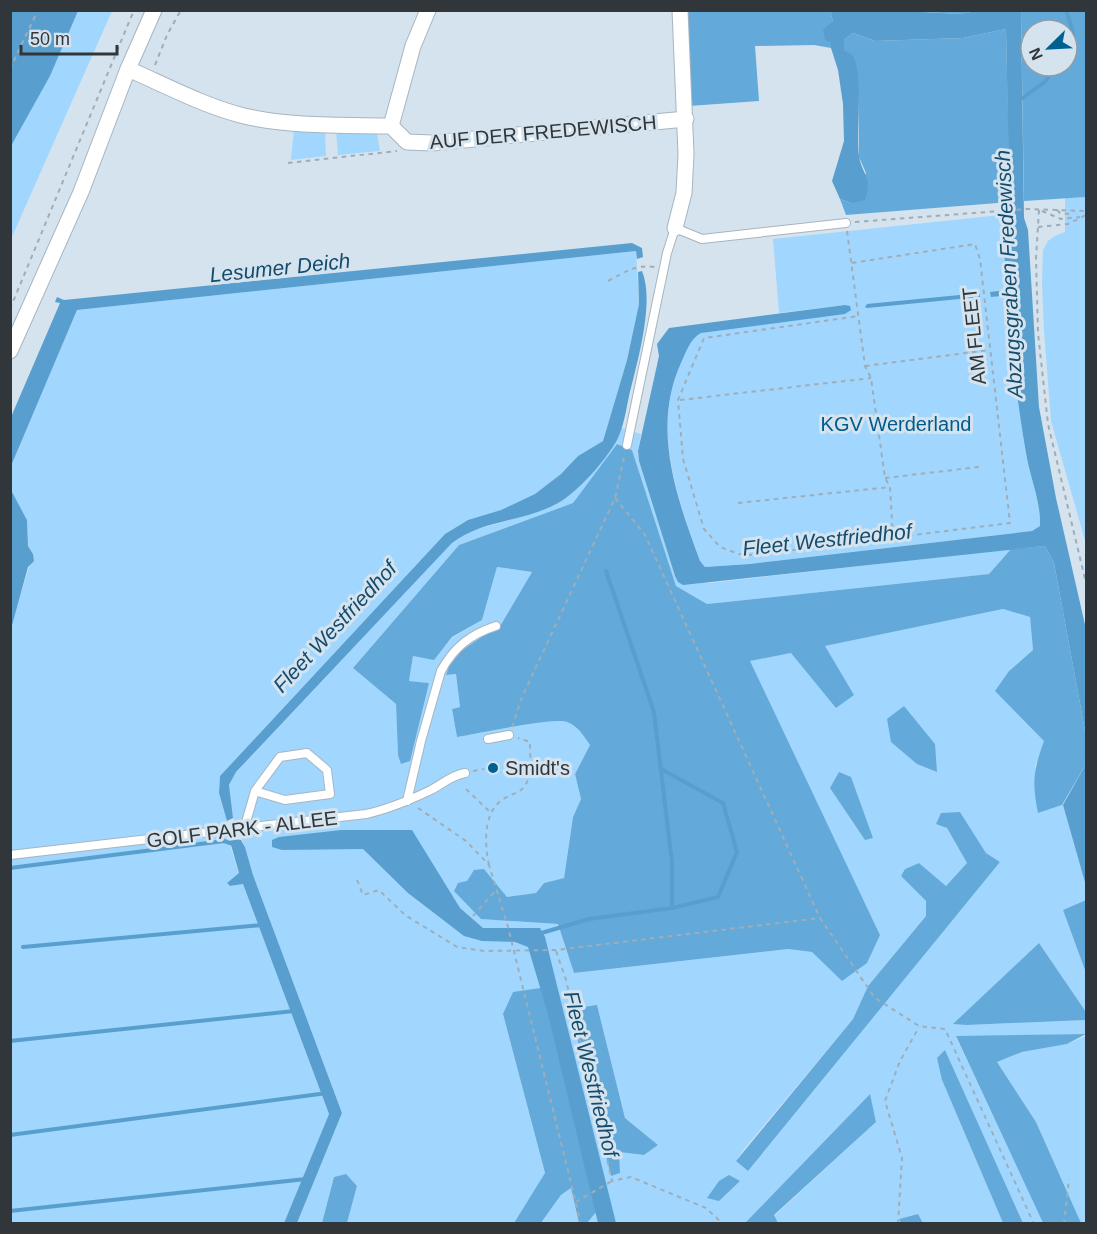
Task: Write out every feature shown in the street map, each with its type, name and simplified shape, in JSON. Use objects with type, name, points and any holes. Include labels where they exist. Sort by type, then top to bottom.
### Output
[{"type":"street","points":[[10,351],[81,192],[128,69],[154,10]]},
{"type":"street","points":[[128,69],[244,116],[290,123],[392,126],[413,46],[428,10]]},
{"type":"street","points":[[675,228],[684,194],[686,119],[680,10]]},
{"type":"street","name":"AUF DER FREDEWISCH","points":[[392,126],[407,142],[432,143],[686,119]]},
{"type":"lane","points":[[627,445],[664,269],[675,228],[702,239],[846,223]]},
{"type":"lane","points":[[407,801],[441,671],[462,642],[483,630],[496,626]]},
{"type":"lane","points":[[488,739],[509,735]]},
{"type":"lane","points":[[244,829],[255,791],[280,757],[307,753],[327,770],[330,794],[285,800],[255,791]]},
{"type":"lane","name":"GOLF PARK - ALLEE","points":[[10,855],[366,814],[395,807],[465,773]]},
{"type":"path","points":[[10,69],[38,10]]},
{"type":"path","points":[[10,309],[134,10]]},
{"type":"path","points":[[150,79],[167,35],[182,10]]},
{"type":"path","points":[[288,163],[402,151],[407,142]]},
{"type":"path","points":[[892,538],[890,487],[885,478],[871,378],[865,366],[846,223],[1027,209],[1071,210],[1085,214]]},
{"type":"path","points":[[1039,210],[1061,219],[1085,214]]},
{"type":"path","points":[[1039,210],[1036,258],[1038,333],[1048,424],[1086,584]]},
{"type":"path","points":[[1038,227],[1068,224],[1085,214]]},
{"type":"path","name":"AM FLEET","points":[[852,263],[975,244],[980,259],[1010,523],[753,555],[739,554],[720,547],[704,529],[683,459],[678,400],[704,338],[859,316]]},
{"type":"path","points":[[608,281],[634,267],[645,265],[664,269]]},
{"type":"path","points":[[865,366],[989,350]]},
{"type":"path","points":[[678,400],[871,378]]},
{"type":"path","points":[[581,1224],[487,850],[490,812],[499,801],[522,789],[527,780],[530,742],[509,735],[522,697],[615,498],[627,445]]},
{"type":"path","points":[[885,478],[979,467]]},
{"type":"path","points":[[738,503],[890,487]]},
{"type":"path","points":[[615,498],[645,534],[820,918],[875,998],[920,1026],[945,1029],[1034,1224]]},
{"type":"path","points":[[466,789],[490,812]]},
{"type":"path","points":[[407,801],[466,841],[489,865]]},
{"type":"path","points":[[357,880],[363,895],[379,890],[405,915],[457,947],[484,951],[556,950],[820,918]]},
{"type":"path","points":[[473,916],[497,888]]},
{"type":"path","points":[[556,950],[566,980],[611,1182]]},
{"type":"path","points":[[898,1224],[903,1158],[885,1101],[900,1061],[920,1026]]},
{"type":"path","points":[[576,1202],[611,1182],[632,1177],[706,1208],[723,1224]]},
{"type":"path","points":[[1064,1224],[1069,1179]]},
{"type":"green space","points":[[78,11],[112,11],[11,239],[11,146],[50,76]]},
{"type":"green space","points":[[294,129],[325,129],[326,156],[291,160]]},
{"type":"green space","points":[[336,130],[377,133],[380,151],[338,155]]},
{"type":"green space","points":[[1086,197],[1086,544],[1051,421],[1042,284],[1043,250],[1048,241],[1065,232],[1065,198]]},
{"type":"green space","name":"KGV Werderland","points":[[1010,214],[1010,232],[1004,243],[1006,288],[991,292],[991,297],[1003,296],[1007,300],[1020,415],[1039,508],[1040,526],[1032,531],[750,564],[705,567],[700,561],[676,488],[668,438],[668,413],[672,388],[689,346],[701,333],[845,305],[779,313],[773,239]]},
{"type":"green space","points":[[636,251],[639,304],[627,360],[603,441],[578,456],[561,474],[535,494],[501,510],[468,520],[445,534],[220,776],[219,793],[239,874],[227,883],[230,886],[243,884],[329,1114],[284,1223],[11,1224],[10,629],[33,554],[28,546],[27,520],[11,490],[11,466],[77,310]]},
{"type":"green space","points":[[621,428],[641,434],[639,461],[675,576],[709,583],[1011,549],[989,574],[707,604],[676,586],[632,450],[617,444],[573,503],[459,545],[353,668],[396,704],[398,755],[429,683],[409,681],[413,656],[434,659],[452,638],[482,620],[497,567],[532,572],[499,628],[461,651],[449,666],[446,675],[456,674],[460,707],[452,709],[457,737],[560,721],[574,726],[590,745],[575,774],[581,799],[573,817],[564,878],[544,883],[536,893],[507,897],[484,869],[482,919],[558,924],[574,973],[788,949],[812,952],[880,935],[749,661],[791,653],[853,695],[824,646],[1003,609],[1030,617],[1033,650],[1009,671],[1045,741],[1035,766],[1038,813],[1062,805],[1086,764],[1063,805],[1086,886],[1086,900],[1063,910],[1086,973],[1086,1012],[1039,943],[967,1025],[1086,1020],[1086,1034],[956,1037],[1043,1223],[1023,1223],[945,1050],[942,1080],[1003,1223],[923,1223],[918,1214],[899,1219],[901,1223],[778,1223],[774,1216],[876,1122],[869,1095],[745,1223],[587,1223],[597,1211],[503,1014],[545,1174],[514,1223],[347,1223],[357,1186],[334,1177],[322,1223],[297,1223],[342,1113],[233,818],[229,785],[236,772],[452,543],[462,535],[474,530],[521,517],[590,476],[616,441]],"holes":[[[960,812],[986,853],[1000,862],[748,1171],[736,1161],[745,1148],[853,1019],[868,986],[926,916],[926,901],[901,876],[905,869],[919,863],[946,886],[967,863],[947,828]],[[597,1005],[625,1118],[658,1145],[644,1155],[619,1152]]]},
{"type":"green space","points":[[1086,1036],[1086,1223],[1081,1223],[1036,1122],[997,1062],[1022,1052],[1067,1044]]},
{"type":"green space","points":[[571,1188],[579,1223],[541,1224],[561,1195]]},
{"type":"shaded area","points":[[683,11],[830,11],[833,21],[831,48],[814,45],[755,46],[759,101],[689,106]]},
{"type":"shaded area","points":[[905,11],[976,11],[961,14]]},
{"type":"shaded area","points":[[1021,11],[1086,11],[1086,197],[1024,201],[1022,78],[1079,78],[1079,18],[1021,18]]},
{"type":"shaded area","points":[[1006,29],[1010,202],[846,215],[840,199],[851,203],[866,173],[859,157],[856,68],[844,50],[844,40],[853,33],[875,41],[963,38]]},
{"type":"shaded area","points":[[617,444],[632,450],[676,586],[707,604],[989,574],[1011,549],[1045,546],[1054,563],[1086,736],[1086,764],[1062,805],[1038,813],[1035,777],[1044,741],[995,691],[1009,671],[1033,650],[1030,617],[1003,609],[825,646],[854,695],[836,708],[791,653],[750,661],[880,935],[867,963],[842,981],[812,952],[788,949],[574,973],[558,924],[481,919],[454,891],[458,883],[467,881],[474,870],[484,869],[507,897],[536,893],[544,883],[564,878],[573,817],[581,799],[575,774],[590,745],[574,726],[559,721],[457,737],[452,709],[460,707],[456,674],[446,675],[449,666],[461,651],[499,628],[532,572],[497,567],[482,620],[452,637],[434,660],[413,656],[409,681],[429,683],[410,761],[401,764],[398,755],[396,704],[353,668],[459,545],[573,503]]},
{"type":"shaded area","points":[[904,706],[935,744],[937,772],[917,764],[891,742],[887,719]]},
{"type":"shaded area","points":[[839,772],[851,777],[873,838],[865,840],[830,788]]},
{"type":"shaded area","points":[[960,812],[986,853],[1000,862],[748,1171],[736,1161],[853,1019],[868,986],[926,916],[926,901],[901,876],[905,869],[919,863],[946,886],[967,863],[947,828],[936,824],[941,813]]},
{"type":"shaded area","points":[[1086,900],[1086,973],[1063,910]]},
{"type":"shaded area","points":[[1039,943],[1086,1012],[1086,1020],[953,1024]]},
{"type":"shaded area","points":[[547,987],[597,1211],[587,1223],[579,1223],[571,1188],[561,1195],[541,1223],[514,1223],[545,1173],[503,1014],[513,992]]},
{"type":"shaded area","points":[[597,1005],[625,1118],[658,1145],[644,1155],[619,1152],[620,1173],[611,1176],[570,1009]]},
{"type":"shaded area","points":[[1086,1034],[1067,1044],[1022,1052],[997,1062],[1036,1122],[1081,1223],[1043,1223],[956,1036]]},
{"type":"shaded area","points":[[945,1050],[1023,1223],[1003,1223],[942,1080],[937,1058]]},
{"type":"shaded area","points":[[870,1094],[876,1122],[774,1215],[778,1223],[745,1223]]},
{"type":"shaded area","points":[[346,1174],[357,1186],[347,1223],[322,1223],[334,1177]]},
{"type":"shaded area","points":[[729,1175],[740,1181],[719,1201],[707,1198],[719,1181]]},
{"type":"shaded area","points":[[918,1214],[923,1223],[901,1223],[899,1219]]},
{"type":"water","points":[[11,10],[78,11],[50,76],[11,146]]},
{"type":"water","name":"Abzugsgraben Fredewisch","points":[[830,11],[960,14],[976,11],[1021,11],[1019,78],[1022,78],[1024,218],[1028,230],[1039,407],[1056,498],[1086,629],[1086,736],[1054,563],[1045,546],[683,585],[675,576],[639,461],[638,451],[659,356],[657,344],[669,328],[845,305],[850,306],[851,310],[845,314],[701,333],[689,346],[672,388],[668,413],[668,438],[676,488],[683,513],[700,561],[705,567],[750,564],[1032,531],[1040,526],[1039,508],[1020,415],[1007,300],[1003,296],[991,297],[990,292],[1006,288],[1004,242],[1010,231],[1006,29],[963,38],[875,41],[853,33],[844,40],[844,50],[852,55],[858,74],[858,146],[860,162],[868,186],[865,200],[851,203],[840,199],[832,181],[844,141],[843,104],[838,70],[831,42],[825,40],[823,30],[833,21]]},
{"type":"water","points":[[632,243],[642,248],[643,257],[637,259],[636,251],[77,310],[11,466],[11,417],[60,303],[55,302],[57,297],[64,300]]},
{"type":"water","points":[[642,271],[647,299],[640,350],[621,429],[606,457],[583,484],[558,503],[532,514],[477,529],[452,543],[236,772],[229,785],[233,818],[227,821],[219,793],[220,776],[445,534],[468,520],[501,510],[535,494],[561,474],[578,456],[603,441],[627,360],[639,304],[638,272]]},
{"type":"water","points":[[980,293],[980,297],[865,307],[867,304]]},
{"type":"water","points":[[11,490],[27,520],[28,546],[34,561],[28,567],[11,629]]},
{"type":"water","points":[[1086,764],[1086,886],[1063,805]]},
{"type":"water","points":[[341,830],[412,830],[460,908],[483,928],[540,928],[545,937],[616,1223],[598,1223],[548,1014],[528,947],[515,942],[482,941],[464,936],[408,893],[363,849],[282,850],[272,847],[272,840],[279,837]]},
{"type":"water","points":[[229,838],[241,840],[245,847],[253,875],[342,1113],[297,1223],[284,1223],[329,1114],[243,884],[230,886],[227,883],[239,873]]},
{"type":"waterway","points":[[1066,10],[1068,18]]},
{"type":"waterway","points":[[1020,100],[1048,78]]},
{"type":"waterway","name":"Fleet Westfriedhof","points":[[538,934],[589,919],[672,908],[672,863],[654,712],[606,571]]},
{"type":"waterway","name":"Fleet Westfriedhof","points":[[661,769],[723,803],[737,852],[718,897],[672,908]]},
{"type":"waterway","points":[[10,868],[224,841],[233,844]]},
{"type":"waterway","points":[[23,947],[262,925]]},
{"type":"waterway","points":[[10,1041],[294,1011]]},
{"type":"waterway","points":[[10,1135],[327,1093]]},
{"type":"waterway","points":[[10,1211],[306,1179]]},
{"type":"place","name":"Smidt's","points":[[493,768]]},
{"type":"water label","name":"Lesumer Deich","points":[[280,268]]}]
